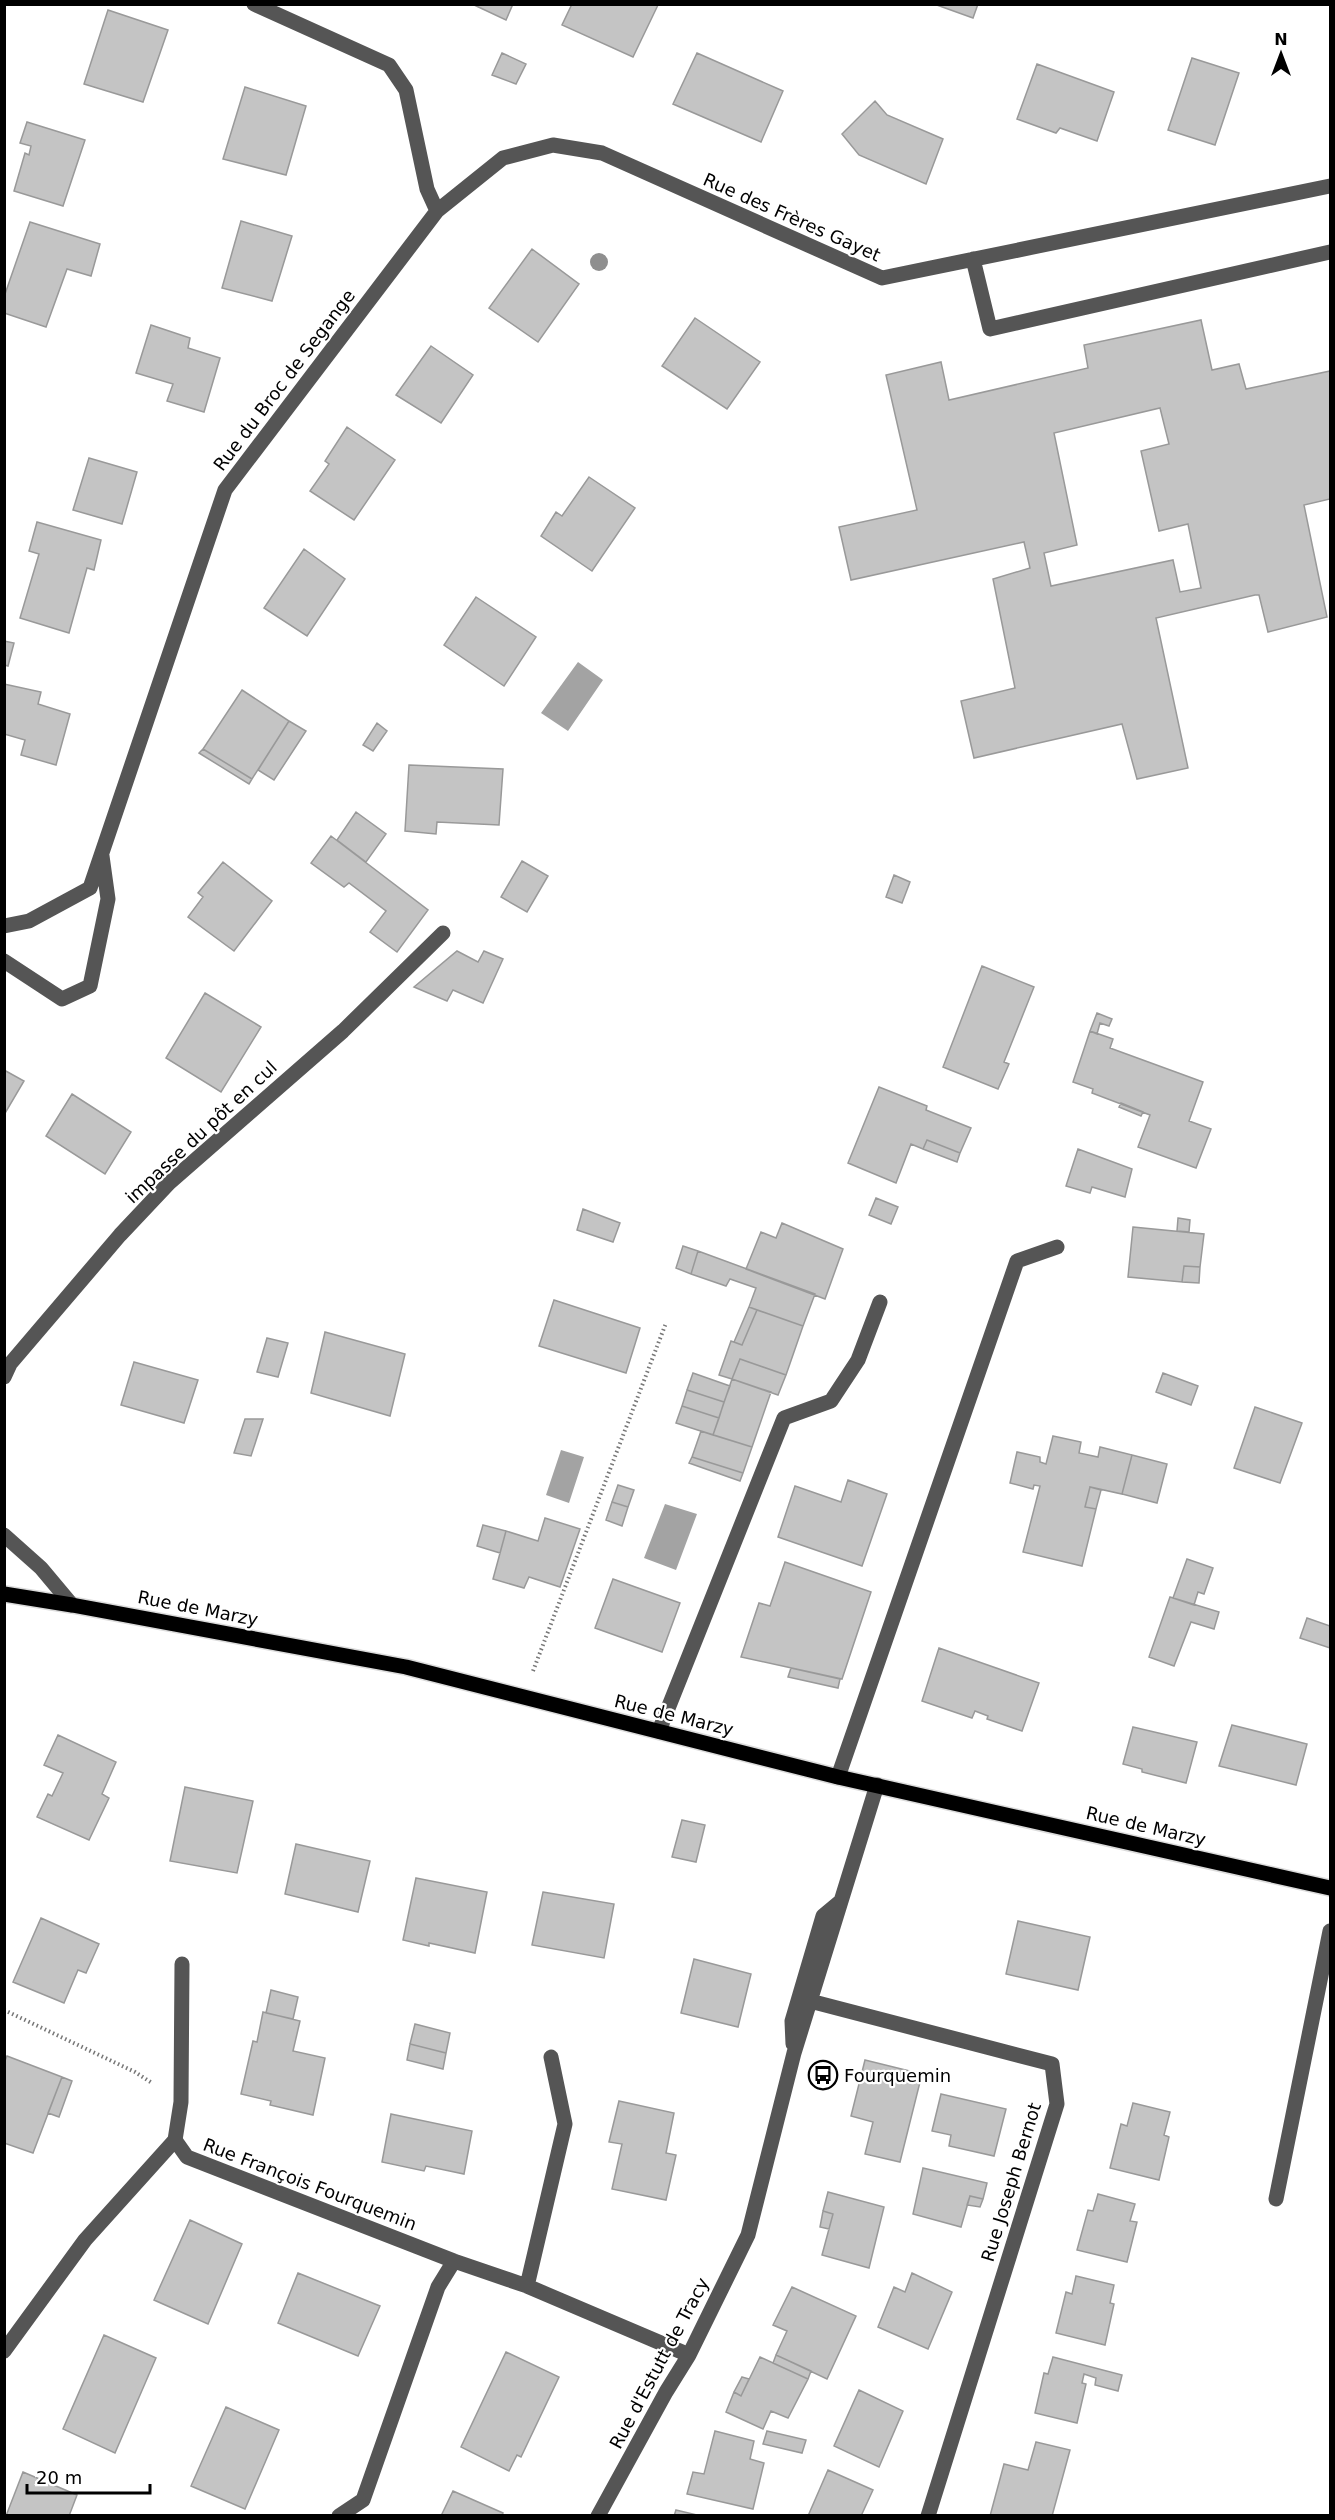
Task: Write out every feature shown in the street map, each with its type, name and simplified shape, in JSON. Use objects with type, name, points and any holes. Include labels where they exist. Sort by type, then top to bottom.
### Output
[{"type":"main road","name":"Rue de Marzy","points":[[4,1594],[406,1667],[838,1777],[1330,1888]]},
{"type":"street","points":[[254,4],[389,65],[406,90],[428,189],[437,211]]},
{"type":"street","name":"Rue des Frères Gayet","points":[[437,211],[503,158],[553,145],[602,153],[882,278],[1330,186]]},
{"type":"street","name":"Rue du Broc de Segange","points":[[4,926],[29,921],[90,888],[225,490],[437,211]]},
{"type":"street","points":[[974,259],[990,330],[1330,252]]},
{"type":"street","points":[[4,962],[62,999],[90,986],[108,899],[102,855]]},
{"type":"street","name":"impasse du pôt en cul","points":[[4,1377],[10,1364],[120,1235],[169,1183],[343,1031],[443,933]]},
{"type":"street","points":[[838,1777],[1017,1261],[1057,1247]]},
{"type":"street","points":[[659,1731],[784,1418],[831,1401],[858,1359],[880,1302]]},
{"type":"street","points":[[4,1535],[41,1568],[72,1605]]},
{"type":"street","name":"Rue d'Estutt de Tracy","points":[[598,2516],[666,2392],[689,2355],[748,2235],[794,2053],[877,1785]]},
{"type":"street","name":"Rue d'Estutt de Tracy","points":[[794,2053],[792,2021],[823,1916],[841,1900]]},
{"type":"street","points":[[1276,2199],[1330,1931]]},
{"type":"street","points":[[4,2351],[85,2240],[175,2140],[182,2102],[182,1964]]},
{"type":"street","name":"Rue Joseph Bernot","points":[[810,2001],[1052,2064],[1057,2104],[928,2516]]},
{"type":"street","points":[[527,2286],[565,2124],[551,2057]]},
{"type":"street","name":"Rue François Fourquemin","points":[[175,2140],[187,2157],[454,2261],[527,2286],[689,2355]]},
{"type":"street","points":[[339,2516],[363,2500],[438,2287],[454,2261]]},
{"type":"path","points":[[523,1696],[666,1323]]},
{"type":"path","points":[[4,2010],[135,2072],[182,2102]]},
{"type":"shaded area","points":[[578,662],[603,680],[568,731],[541,713]]},
{"type":"shaded area","points":[[561,1450],[584,1457],[569,1503],[546,1495]]},
{"type":"shaded area","points":[[665,1504],[697,1514],[676,1570],[644,1558]]},
{"type":"building","points":[[472,4],[513,4],[506,20]]},
{"type":"building","points":[[572,4],[658,5],[633,57],[562,25]]},
{"type":"building","points":[[934,4],[978,4],[973,18]]},
{"type":"building","points":[[108,10],[168,30],[143,102],[84,84]]},
{"type":"building","points":[[502,53],[526,64],[516,84],[492,75]]},
{"type":"building","points":[[697,53],[783,91],[761,142],[673,104]]},
{"type":"building","points":[[1192,58],[1239,73],[1215,145],[1168,130]]},
{"type":"building","points":[[1037,64],[1114,92],[1097,141],[1060,128],[1056,133],[1017,119]]},
{"type":"building","points":[[245,87],[306,106],[286,175],[223,159]]},
{"type":"building","points":[[875,101],[887,115],[943,139],[926,184],[859,155],[842,134]]},
{"type":"building","points":[[27,122],[85,140],[63,206],[14,191],[25,153],[29,155],[31,146],[20,143]]},
{"type":"building","points":[[241,221],[292,236],[272,301],[222,288]]},
{"type":"building","points":[[30,222],[100,244],[91,276],[67,269],[46,327],[4,313],[4,297]]},
{"type":"building","points":[[532,249],[579,284],[538,342],[489,308]]},
{"type":"building","points":[[695,318],[760,362],[727,409],[662,366]]},
{"type":"building","points":[[1201,320],[1212,370],[1239,364],[1246,389],[1330,371],[1330,499],[1304,505],[1327,617],[1268,632],[1259,595],[1255,595],[1156,618],[1188,768],[1137,779],[1122,724],[974,758],[961,701],[1015,688],[993,579],[1030,568],[1024,542],[851,580],[839,527],[917,510],[886,375],[941,362],[949,400],[1088,368],[1084,345]],"holes":[[[1160,408],[1169,444],[1141,451],[1159,531],[1188,524],[1201,588],[1180,592],[1173,560],[1051,586],[1044,553],[1077,545],[1054,433]]]},
{"type":"building","points":[[151,325],[190,338],[188,348],[220,358],[204,412],[167,401],[173,384],[136,373]]},
{"type":"building","points":[[431,346],[473,375],[441,423],[396,395]]},
{"type":"building","points":[[347,427],[395,460],[354,520],[310,491],[329,464],[325,461]]},
{"type":"building","points":[[89,458],[137,472],[122,524],[73,510]]},
{"type":"building","points":[[589,477],[635,508],[592,571],[541,536],[556,512],[562,516]]},
{"type":"building","points":[[37,522],[101,540],[94,570],[87,568],[69,633],[20,618],[39,554],[29,551]]},
{"type":"building","points":[[304,549],[345,579],[307,636],[264,608]]},
{"type":"building","points":[[476,597],[536,637],[504,686],[444,645]]},
{"type":"building","points":[[4,641],[14,643],[8,666],[4,665]]},
{"type":"building","points":[[4,684],[41,692],[38,704],[70,714],[56,765],[21,755],[25,740],[4,734]]},
{"type":"building","points":[[242,690],[289,721],[252,779],[203,749]]},
{"type":"building","points":[[289,721],[306,731],[274,780],[258,770]]},
{"type":"building","points":[[377,723],[387,731],[373,751],[363,745]]},
{"type":"building","points":[[203,749],[252,779],[249,784],[199,753]]},
{"type":"building","points":[[409,765],[503,769],[499,825],[437,822],[436,834],[405,831]]},
{"type":"building","points":[[356,812],[386,834],[366,862],[337,840]]},
{"type":"building","points":[[331,836],[428,910],[397,952],[370,932],[386,911],[349,883],[344,887],[311,863]]},
{"type":"building","points":[[522,861],[548,876],[527,912],[501,897]]},
{"type":"building","points":[[223,862],[272,901],[234,951],[188,917],[203,897],[198,893]]},
{"type":"building","points":[[894,875],[910,882],[902,903],[886,897]]},
{"type":"building","points":[[457,951],[478,962],[484,951],[503,959],[483,1003],[453,990],[447,1001],[414,987]]},
{"type":"building","points":[[982,966],[1034,987],[1004,1062],[1009,1064],[998,1089],[943,1067]]},
{"type":"building","points":[[205,993],[261,1027],[221,1092],[166,1058]]},
{"type":"building","points":[[1097,1013],[1112,1019],[1109,1026],[1100,1023],[1097,1034],[1090,1031]]},
{"type":"building","points":[[1090,1031],[1113,1039],[1110,1048],[1203,1082],[1189,1121],[1211,1129],[1196,1168],[1138,1147],[1150,1115],[1092,1093],[1093,1089],[1073,1082]]},
{"type":"building","points":[[4,1070],[24,1081],[4,1115]]},
{"type":"building","points":[[879,1087],[927,1106],[926,1110],[971,1128],[960,1153],[927,1140],[923,1149],[911,1144],[896,1183],[848,1163]]},
{"type":"building","points":[[72,1094],[131,1132],[105,1174],[46,1136]]},
{"type":"building","points":[[1121,1103],[1143,1112],[1141,1116],[1119,1107]]},
{"type":"building","points":[[927,1140],[960,1153],[957,1162],[923,1149]]},
{"type":"building","points":[[1078,1149],[1132,1169],[1125,1197],[1092,1187],[1090,1193],[1066,1186]]},
{"type":"building","points":[[876,1198],[898,1207],[891,1224],[869,1215]]},
{"type":"building","points":[[583,1209],[620,1223],[613,1242],[577,1230]]},
{"type":"building","points":[[1178,1218],[1190,1220],[1189,1232],[1177,1231]]},
{"type":"building","points":[[782,1223],[843,1249],[825,1299],[746,1269],[761,1232],[776,1238]]},
{"type":"building","points":[[1133,1227],[1204,1234],[1200,1267],[1184,1266],[1182,1282],[1128,1277]]},
{"type":"building","points":[[683,1246],[698,1251],[691,1274],[676,1268]]},
{"type":"building","points":[[698,1251],[815,1294],[803,1326],[749,1307],[756,1288],[730,1279],[726,1286],[691,1274]]},
{"type":"building","points":[[1184,1266],[1200,1267],[1199,1283],[1182,1282]]},
{"type":"building","points":[[554,1300],[640,1328],[626,1373],[539,1346]]},
{"type":"building","points":[[749,1307],[757,1310],[742,1345],[734,1342]]},
{"type":"building","points":[[757,1310],[803,1326],[786,1375],[740,1359],[732,1379],[719,1375],[731,1341],[742,1345]]},
{"type":"building","points":[[325,1332],[405,1354],[390,1416],[311,1393]]},
{"type":"building","points":[[267,1338],[288,1343],[278,1377],[257,1372]]},
{"type":"building","points":[[740,1359],[786,1375],[778,1395],[732,1379]]},
{"type":"building","points":[[134,1362],[198,1380],[184,1423],[121,1405]]},
{"type":"building","points":[[693,1373],[730,1386],[724,1402],[687,1390]]},
{"type":"building","points":[[1163,1373],[1198,1386],[1191,1405],[1156,1392]]},
{"type":"building","points":[[732,1379],[771,1392],[752,1447],[713,1435]]},
{"type":"building","points":[[687,1390],[724,1402],[719,1418],[682,1406]]},
{"type":"building","points":[[682,1406],[719,1418],[713,1435],[676,1423]]},
{"type":"building","points":[[1255,1407],[1302,1423],[1280,1483],[1234,1468]]},
{"type":"building","points":[[245,1419],[263,1419],[251,1456],[234,1453]]},
{"type":"building","points":[[701,1431],[752,1447],[743,1473],[692,1457]]},
{"type":"building","points":[[1053,1436],[1081,1442],[1079,1453],[1098,1457],[1100,1447],[1132,1455],[1122,1494],[1090,1487],[1085,1507],[1096,1509],[1082,1566],[1023,1552],[1040,1486],[1034,1485],[1033,1489],[1010,1483],[1017,1452],[1040,1457],[1040,1462],[1046,1464]]},
{"type":"building","points":[[1132,1455],[1167,1464],[1157,1503],[1122,1494]]},
{"type":"building","points":[[692,1457],[743,1473],[740,1481],[689,1463]]},
{"type":"building","points":[[848,1480],[887,1494],[862,1566],[778,1537],[795,1486],[841,1502]]},
{"type":"building","points":[[618,1485],[634,1490],[628,1507],[612,1502]]},
{"type":"building","points":[[1090,1487],[1101,1490],[1096,1509],[1085,1507]]},
{"type":"building","points":[[612,1502],[628,1507],[622,1526],[606,1520]]},
{"type":"building","points":[[545,1518],[580,1529],[560,1587],[529,1577],[524,1588],[493,1579],[506,1531],[538,1541]]},
{"type":"building","points":[[483,1525],[506,1531],[500,1553],[477,1546]]},
{"type":"building","points":[[1187,1559],[1213,1568],[1204,1594],[1198,1592],[1194,1605],[1173,1598]]},
{"type":"building","points":[[785,1562],[871,1592],[842,1679],[741,1657],[759,1603],[770,1606]]},
{"type":"building","points":[[613,1579],[680,1603],[662,1652],[595,1628]]},
{"type":"building","points":[[1170,1597],[1219,1612],[1214,1629],[1191,1622],[1174,1666],[1149,1657]]},
{"type":"building","points":[[1307,1618],[1330,1626],[1330,1648],[1300,1638]]},
{"type":"building","points":[[939,1648],[1039,1683],[1022,1731],[987,1719],[988,1716],[975,1711],[972,1718],[922,1701]]},
{"type":"building","points":[[791,1668],[840,1679],[838,1688],[788,1677]]},
{"type":"building","points":[[1232,1725],[1307,1744],[1296,1785],[1219,1766]]},
{"type":"building","points":[[1133,1727],[1197,1742],[1186,1783],[1142,1772],[1142,1769],[1123,1764]]},
{"type":"building","points":[[58,1735],[116,1762],[102,1794],[109,1798],[89,1840],[37,1817],[48,1794],[52,1796],[63,1773],[44,1765]]},
{"type":"building","points":[[185,1787],[253,1801],[237,1873],[170,1861]]},
{"type":"building","points":[[682,1820],[705,1825],[696,1862],[672,1857]]},
{"type":"building","points":[[296,1844],[370,1861],[358,1912],[285,1894]]},
{"type":"building","points":[[416,1878],[487,1892],[475,1953],[403,1940]]},
{"type":"building","points":[[543,1892],[614,1904],[604,1958],[532,1945]]},
{"type":"building","points":[[41,1918],[99,1944],[86,1973],[78,1970],[64,2003],[13,1982]]},
{"type":"building","points":[[1018,1921],[1090,1937],[1078,1990],[1006,1974]]},
{"type":"building","points":[[694,1959],[751,1974],[738,2027],[681,2013]]},
{"type":"building","points":[[271,1990],[298,1997],[293,2019],[266,2013]]},
{"type":"building","points":[[263,2012],[300,2021],[293,2051],[325,2058],[313,2115],[270,2105],[271,2101],[241,2094],[253,2041],[257,2042]]},
{"type":"building","points":[[415,2024],[450,2033],[446,2053],[410,2044]]},
{"type":"building","points":[[410,2044],[446,2053],[443,2069],[407,2060]]},
{"type":"building","points":[[7,2056],[62,2077],[33,2153],[4,2143],[4,2063]]},
{"type":"building","points":[[865,2060],[922,2074],[900,2162],[865,2154],[873,2122],[851,2116]]},
{"type":"building","points":[[62,2077],[72,2081],[59,2117],[48,2113]]},
{"type":"building","points":[[941,2094],[1006,2109],[994,2156],[949,2146],[951,2135],[932,2131]]},
{"type":"building","points":[[619,2101],[674,2113],[666,2153],[676,2155],[666,2200],[612,2189],[622,2144],[609,2142]]},
{"type":"building","points":[[1133,2103],[1170,2112],[1164,2135],[1169,2137],[1159,2180],[1110,2168],[1121,2124],[1127,2126]]},
{"type":"building","points":[[391,2114],[472,2131],[464,2174],[426,2166],[424,2171],[382,2162]]},
{"type":"building","points":[[923,2168],[987,2183],[983,2199],[970,2196],[961,2227],[913,2214]]},
{"type":"building","points":[[828,2192],[884,2207],[869,2268],[822,2255],[833,2214],[823,2211]]},
{"type":"building","points":[[1098,2194],[1135,2204],[1130,2221],[1137,2222],[1127,2262],[1077,2250],[1088,2210],[1093,2211]]},
{"type":"building","points":[[970,2196],[983,2199],[980,2207],[967,2205]]},
{"type":"building","points":[[823,2211],[833,2214],[829,2229],[820,2227]]},
{"type":"building","points":[[190,2220],[242,2244],[208,2324],[154,2300]]},
{"type":"building","points":[[298,2273],[380,2306],[358,2356],[278,2323]]},
{"type":"building","points":[[912,2273],[952,2292],[928,2349],[878,2327],[894,2287],[905,2292]]},
{"type":"building","points":[[1076,2276],[1114,2285],[1110,2303],[1114,2304],[1105,2345],[1056,2333],[1066,2292],[1072,2294]]},
{"type":"building","points":[[792,2287],[856,2316],[827,2379],[776,2355],[787,2331],[773,2325]]},
{"type":"building","points":[[104,2335],[156,2358],[115,2453],[63,2429]]},
{"type":"building","points":[[506,2352],[559,2377],[521,2457],[517,2455],[509,2471],[461,2447]]},
{"type":"building","points":[[776,2355],[811,2371],[808,2379],[773,2363]]},
{"type":"building","points":[[760,2357],[808,2379],[788,2418],[771,2411],[763,2429],[726,2412],[734,2392],[741,2396]]},
{"type":"building","points":[[1053,2357],[1122,2375],[1118,2391],[1095,2385],[1096,2378],[1084,2374],[1082,2383],[1086,2384],[1077,2423],[1035,2413],[1044,2373],[1048,2374]]},
{"type":"building","points":[[742,2377],[749,2379],[741,2396],[734,2392]]},
{"type":"building","points":[[859,2390],[903,2411],[879,2467],[834,2446]]},
{"type":"building","points":[[226,2407],[279,2430],[245,2509],[191,2486]]},
{"type":"building","points":[[715,2431],[754,2441],[750,2459],[764,2463],[753,2509],[687,2494],[693,2472],[704,2474]]},
{"type":"building","points":[[767,2431],[806,2440],[802,2453],[763,2444]]},
{"type":"building","points":[[1036,2442],[1070,2450],[1052,2516],[990,2516],[1004,2464],[1028,2470]]},
{"type":"building","points":[[828,2470],[873,2490],[861,2516],[808,2516]]},
{"type":"building","points":[[23,2472],[77,2495],[69,2516],[6,2516]]},
{"type":"building","points":[[453,2491],[503,2513],[502,2516],[441,2516]]},
{"type":"building","points":[[676,2510],[701,2516],[674,2516]]},
{"type":"place","name":"Fourquemin","points":[[823,2075]]}]
